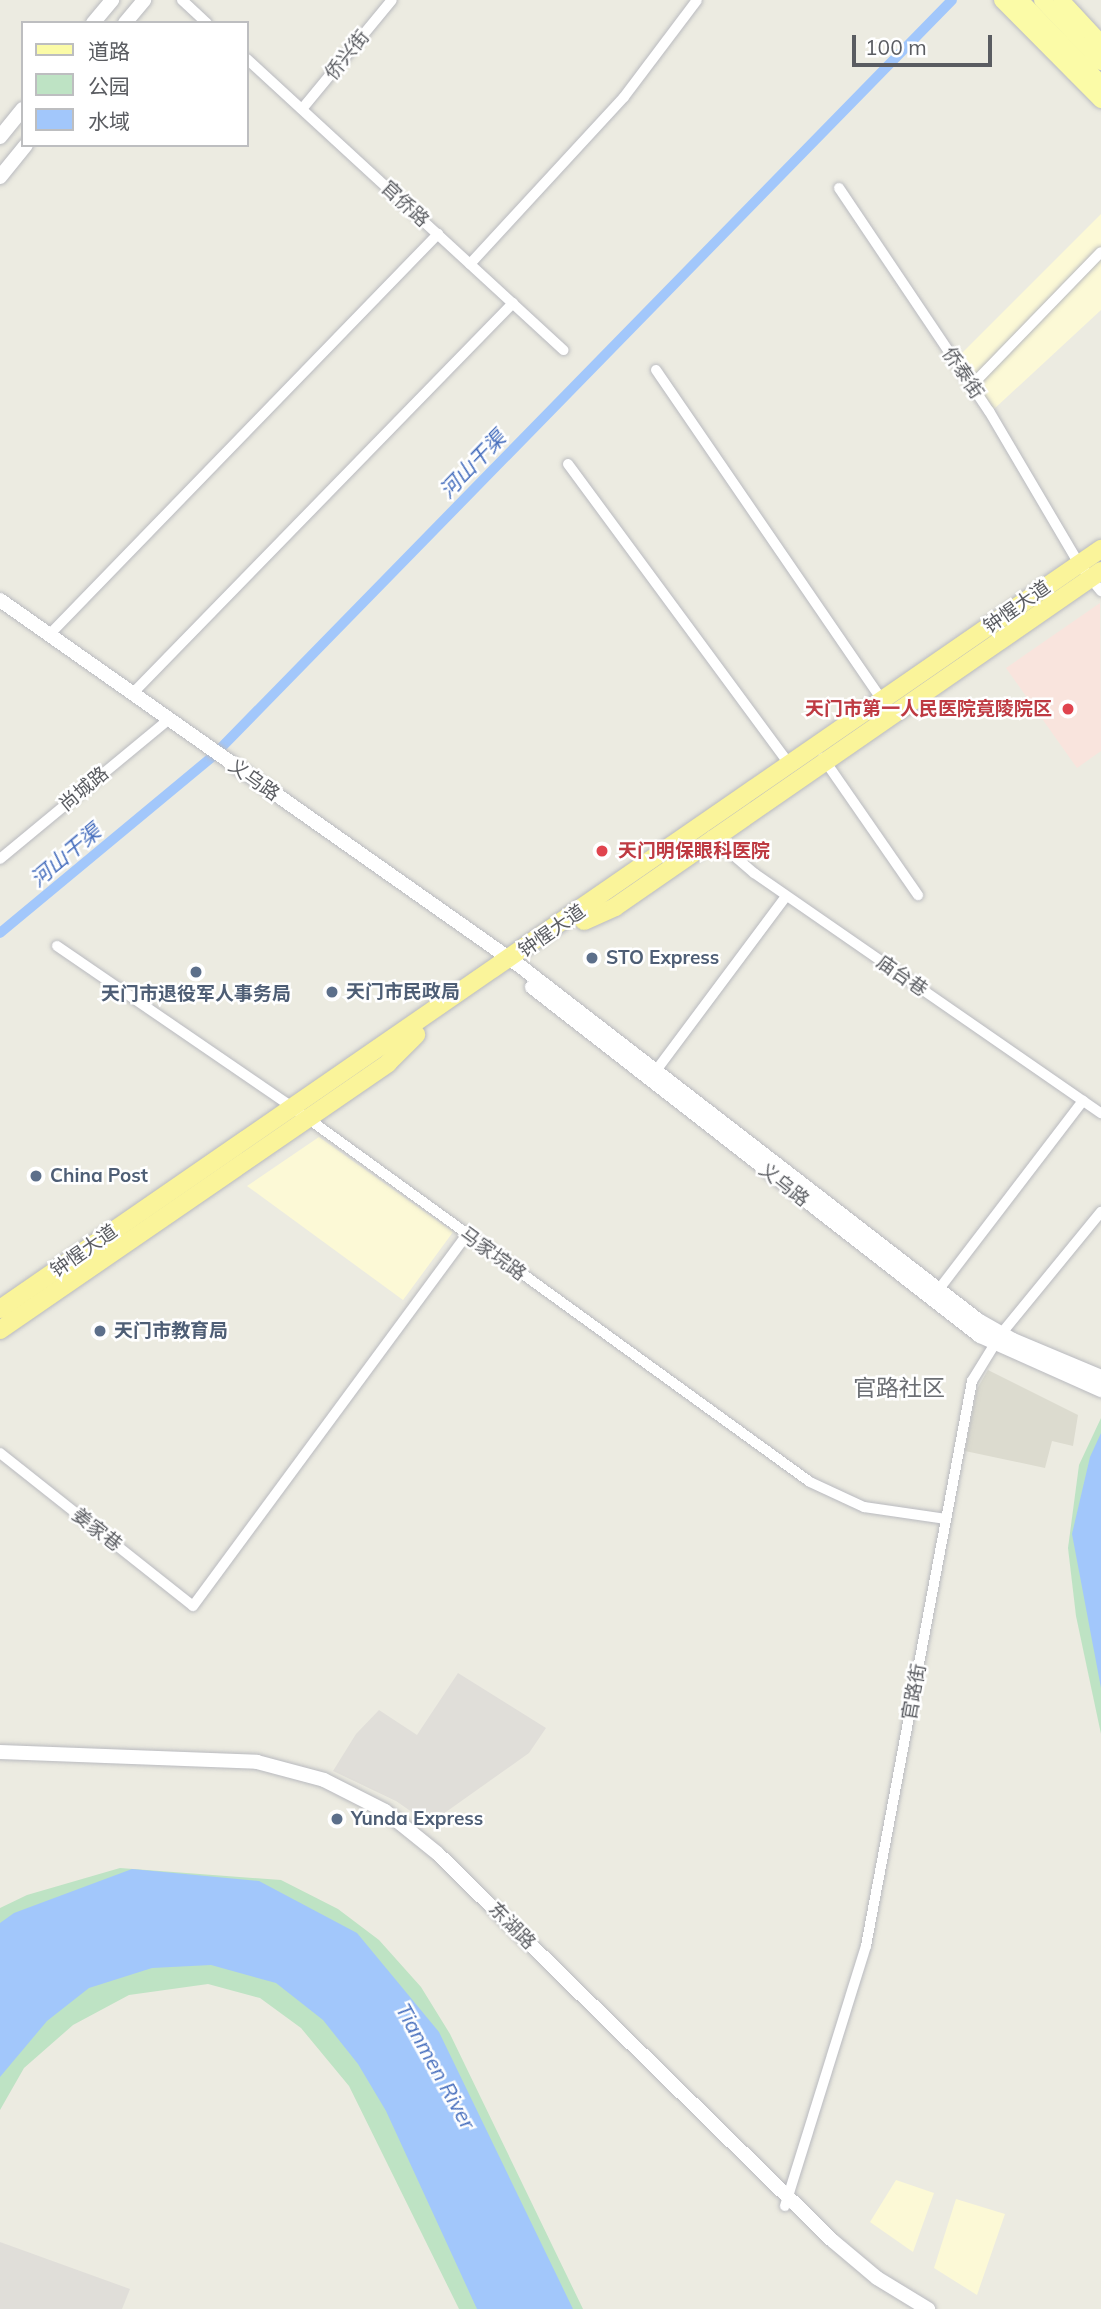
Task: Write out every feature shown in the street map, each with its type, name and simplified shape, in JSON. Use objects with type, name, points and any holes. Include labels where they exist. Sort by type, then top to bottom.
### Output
[{"type":"highway","points":[[1091,571],[1101,540]]},
{"type":"highway","name":"钟惺大道","points":[[581,916],[711,836],[1091,571],[1101,548]]},
{"type":"highway","name":"钟惺大道","points":[[0,1321],[296,1110],[513,966],[787,762],[880,697],[1091,571]]},
{"type":"highway","name":"钟惺大道","points":[[12,1312],[44,1274],[165,1201]]},
{"type":"highway","points":[[0,1300],[44,1274]]},
{"type":"highway","points":[[0,1330],[12,1312]]},
{"type":"main road","points":[[95,21],[112,0]]},
{"type":"main road","points":[[127,21],[144,0]]},
{"type":"main road","points":[[1002,0],[1101,100]]},
{"type":"main road","points":[[1020,0],[1101,83]]},
{"type":"main road","points":[[1042,0],[1101,62]]},
{"type":"main road","points":[[1062,0],[1101,43]]},
{"type":"main road","points":[[0,137],[21,111]]},
{"type":"main road","points":[[0,177],[24,147]]},
{"type":"main road","name":"义乌路","points":[[0,600],[513,966],[935,1295],[997,1339],[1081,1376]]},
{"type":"main road","points":[[1081,1376],[1101,1377]]},
{"type":"main road","points":[[1081,1376],[1101,1390]]},
{"type":"main road","name":"东湖路","points":[[0,1752],[257,1762],[324,1780],[374,1804],[437,1853],[856,2272],[911,2309]]},
{"type":"main road","name":"东湖路","points":[[0,1758],[256,1768],[322,1785],[371,1809],[419,1843],[787,2202],[861,2266],[928,2309]]},
{"type":"street","points":[[183,0],[205,21]]},
{"type":"street","name":"侨兴街","points":[[302,109],[392,0]]},
{"type":"street","points":[[470,264],[624,97],[697,0]]},
{"type":"street","name":"官侨路","points":[[248,60],[563,350]]},
{"type":"street","name":"侨泰街","points":[[839,188],[972,385],[1091,571]]},
{"type":"street","points":[[49,635],[438,234]]},
{"type":"street","points":[[972,385],[1101,252]]},
{"type":"street","points":[[132,694],[513,303]]},
{"type":"street","points":[[656,370],[880,697]]},
{"type":"street","points":[[568,464],[787,762]]},
{"type":"street","name":"尚城路","points":[[0,859],[168,720]]},
{"type":"street","points":[[823,758],[918,895]]},
{"type":"street","name":"庙台巷","points":[[711,836],[786,896],[1101,1113]]},
{"type":"street","points":[[652,1076],[786,896]]},
{"type":"street","name":"马家垸路","points":[[57,946],[296,1110],[818,1487],[864,1507],[946,1519]]},
{"type":"street","points":[[935,1295],[1083,1101]]},
{"type":"street","name":"官路街","points":[[787,2202],[866,1946],[967,1397],[997,1339],[1101,1212]]},
{"type":"street","name":"姜家巷","points":[[0,1453],[193,1606],[467,1235]]},
{"type":"shaded area","points":[[1101,214],[1101,310],[994,409],[957,358]]},
{"type":"shaded area","name":"天门市第一人民医院竟陵院区","points":[[1100,603],[1101,751],[1077,768],[1006,668]]},
{"type":"shaded area","points":[[319,1137],[453,1232],[403,1300],[247,1186]]},
{"type":"shaded area","points":[[988,1370],[1078,1415],[1073,1446],[1052,1441],[1045,1468],[965,1451],[977,1389]]},
{"type":"shaded area","points":[[458,1673],[546,1728],[529,1753],[429,1824],[396,1801],[333,1771],[356,1734],[379,1710],[417,1735]]},
{"type":"shaded area","points":[[896,2180],[934,2193],[913,2252],[870,2222]]},
{"type":"shaded area","points":[[956,2199],[1005,2214],[977,2295],[934,2268]]},
{"type":"shaded area","points":[[0,2242],[130,2289],[122,2309],[0,2309]]},
{"type":"green space","points":[[1101,1418],[1101,1734],[1076,1616],[1068,1548],[1079,1465]]},
{"type":"green space","points":[[120,1868],[281,1880],[338,1909],[379,1940],[421,1987],[450,2034],[583,2309],[459,2309],[349,2086],[301,2028],[260,1998],[208,1984],[129,1995],[73,2025],[24,2068],[0,2110],[0,1908],[27,1895]]},
{"type":"water","points":[[1101,1433],[1101,1688],[1072,1534],[1090,1457]]},
{"type":"water","name":"Tianmen River","points":[[132,1869],[259,1881],[357,1933],[439,2032],[573,2309],[477,2309],[386,2111],[358,2064],[323,2020],[276,1983],[211,1965],[152,1968],[89,1988],[47,2021],[0,2077],[0,1923],[14,1913]]},
{"type":"waterway","name":"河山干渠","points":[[0,933],[213,756],[952,0]]},
{"type":"place","name":"天门市第一人民医院竟陵院区","points":[[1068,709]]},
{"type":"place","name":"天门明保眼科医院","points":[[602,851]]},
{"type":"place","name":"STO Express","points":[[592,958]]},
{"type":"place","name":"天门市退役军人事务局","points":[[196,972]]},
{"type":"place","name":"天门市民政局","points":[[332,992]]},
{"type":"place","name":"China Post","points":[[36,1176]]},
{"type":"place","name":"天门市教育局","points":[[100,1331]]},
{"type":"place","name":"Yunda Express","points":[[337,1819]]},
{"type":"district","name":"官路社区","points":[[899,1388]]}]
